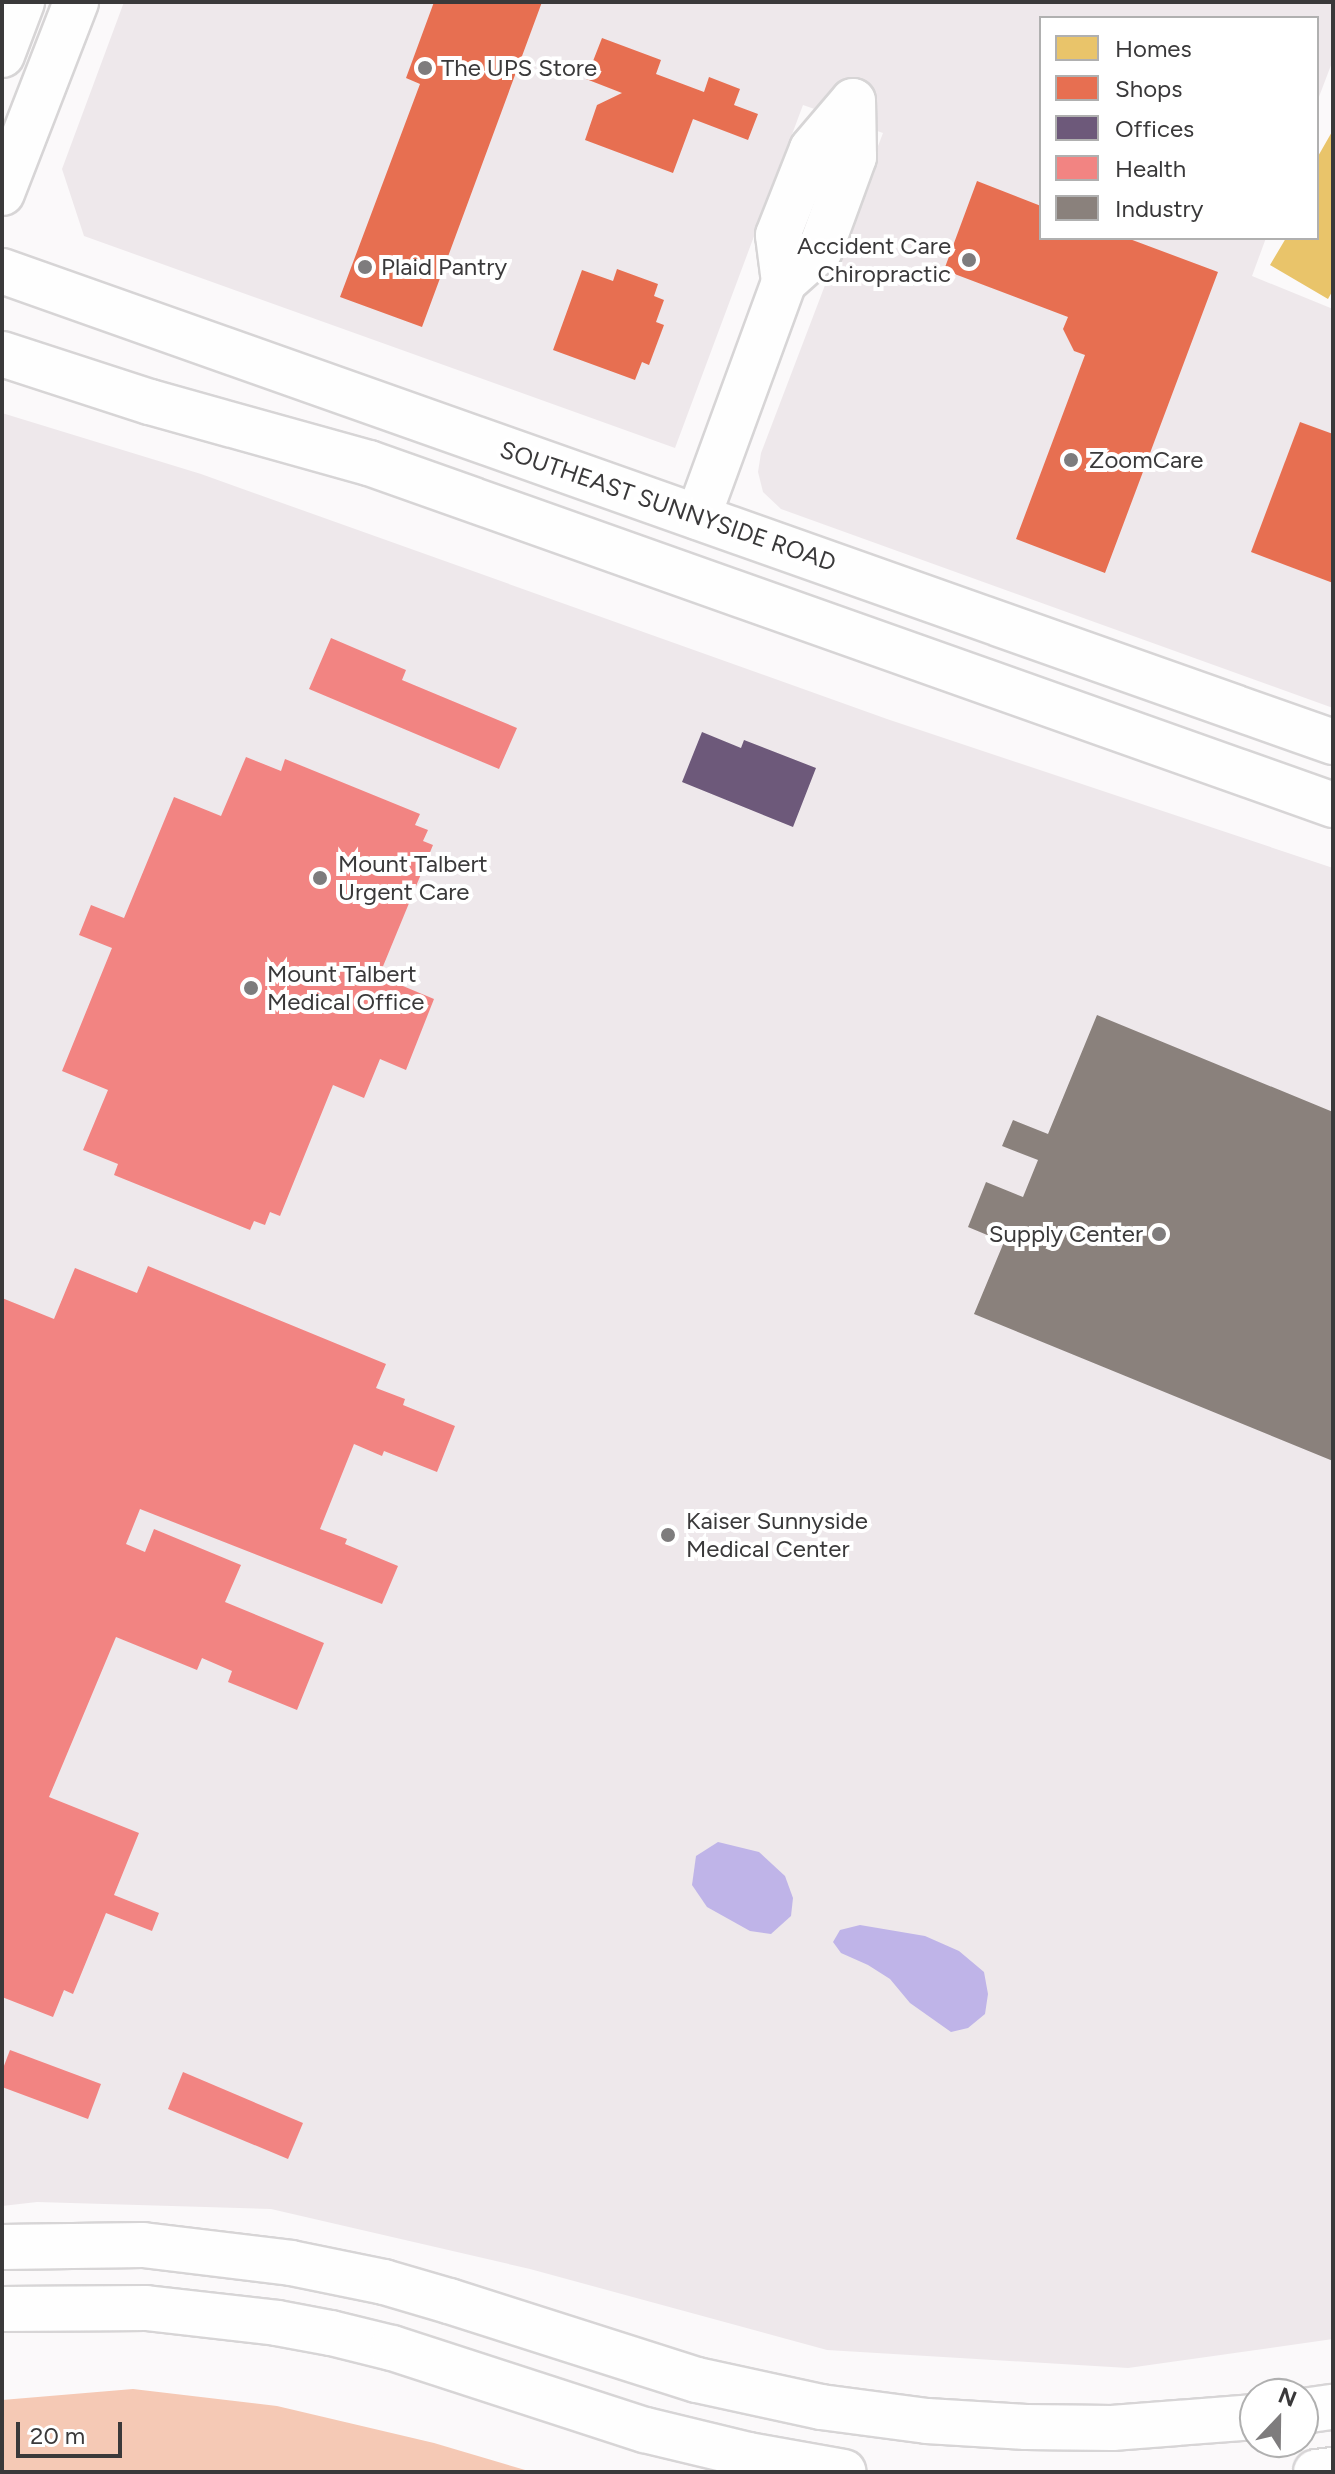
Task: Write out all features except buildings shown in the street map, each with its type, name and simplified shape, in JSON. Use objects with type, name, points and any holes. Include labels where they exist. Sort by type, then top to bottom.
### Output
[{"type":"main road","points":[[2,55],[22,2]]},
{"type":"main road","points":[[2,193],[76,2]]},
{"type":"main road","name":"SOUTHEAST SUNNYSIDE ROAD","points":[[2,271],[1318,737]]},
{"type":"main road","points":[[698,517],[784,282]]},
{"type":"main road","points":[[2,354],[150,402],[369,463],[1333,805]]},
{"type":"main road","points":[[1150,741],[1194,725],[1282,754],[1318,737]]},
{"type":"main road","points":[[2,2247],[118,2245],[204,2250],[384,2282],[697,2380],[821,2407],[927,2421],[1112,2428],[1239,2418]]},
{"type":"main road","points":[[2,2309],[146,2308],[277,2323],[364,2342],[645,2430],[748,2455],[844,2472]]},
{"type":"main road","points":[[1316,2472],[1333,2470]]},
{"type":"shaded area","points":[[124,2],[1333,2],[1333,60],[1319,97],[1319,16],[1039,16],[1039,240],[1265,240],[1252,276],[1333,309],[1333,708],[781,509],[763,492],[758,472],[761,453],[883,133],[803,105],[675,448],[84,236],[62,169]]},
{"type":"shaded area","name":"Kaiser Sunnyside Medical Center","points":[[2,413],[201,474],[887,719],[1333,868],[1333,2339],[1128,2368],[827,2350],[530,2269],[271,2209],[37,2202],[2,2206]]},
{"type":"shaded area","points":[[718,1842],[759,1852],[785,1876],[793,1898],[791,1916],[771,1934],[750,1931],[707,1907],[692,1885],[696,1856]]},
{"type":"shaded area","points":[[860,1925],[925,1936],[959,1951],[984,1972],[988,1994],[985,2014],[968,2028],[951,2032],[910,2003],[890,1979],[841,1953],[833,1942],[840,1930]]},
{"type":"shaded area","points":[[133,2389],[277,2406],[434,2443],[532,2472],[2,2472],[2,2400]]},
{"type":"place","name":"The UPS Store","points":[[425,68]]},
{"type":"place","name":"Accident Care Chiropractic","points":[[969,260]]},
{"type":"place","name":"Plaid Pantry","points":[[365,267]]},
{"type":"place","name":"ZoomCare","points":[[1071,460]]},
{"type":"place","name":"Mount Talbert Urgent Care","points":[[320,878]]},
{"type":"place","name":"Mount Talbert Medical Office","points":[[251,988]]},
{"type":"place","name":"Supply Center","points":[[1159,1234]]},
{"type":"place","name":"Kaiser Sunnyside Medical Center","points":[[668,1535]]}]
